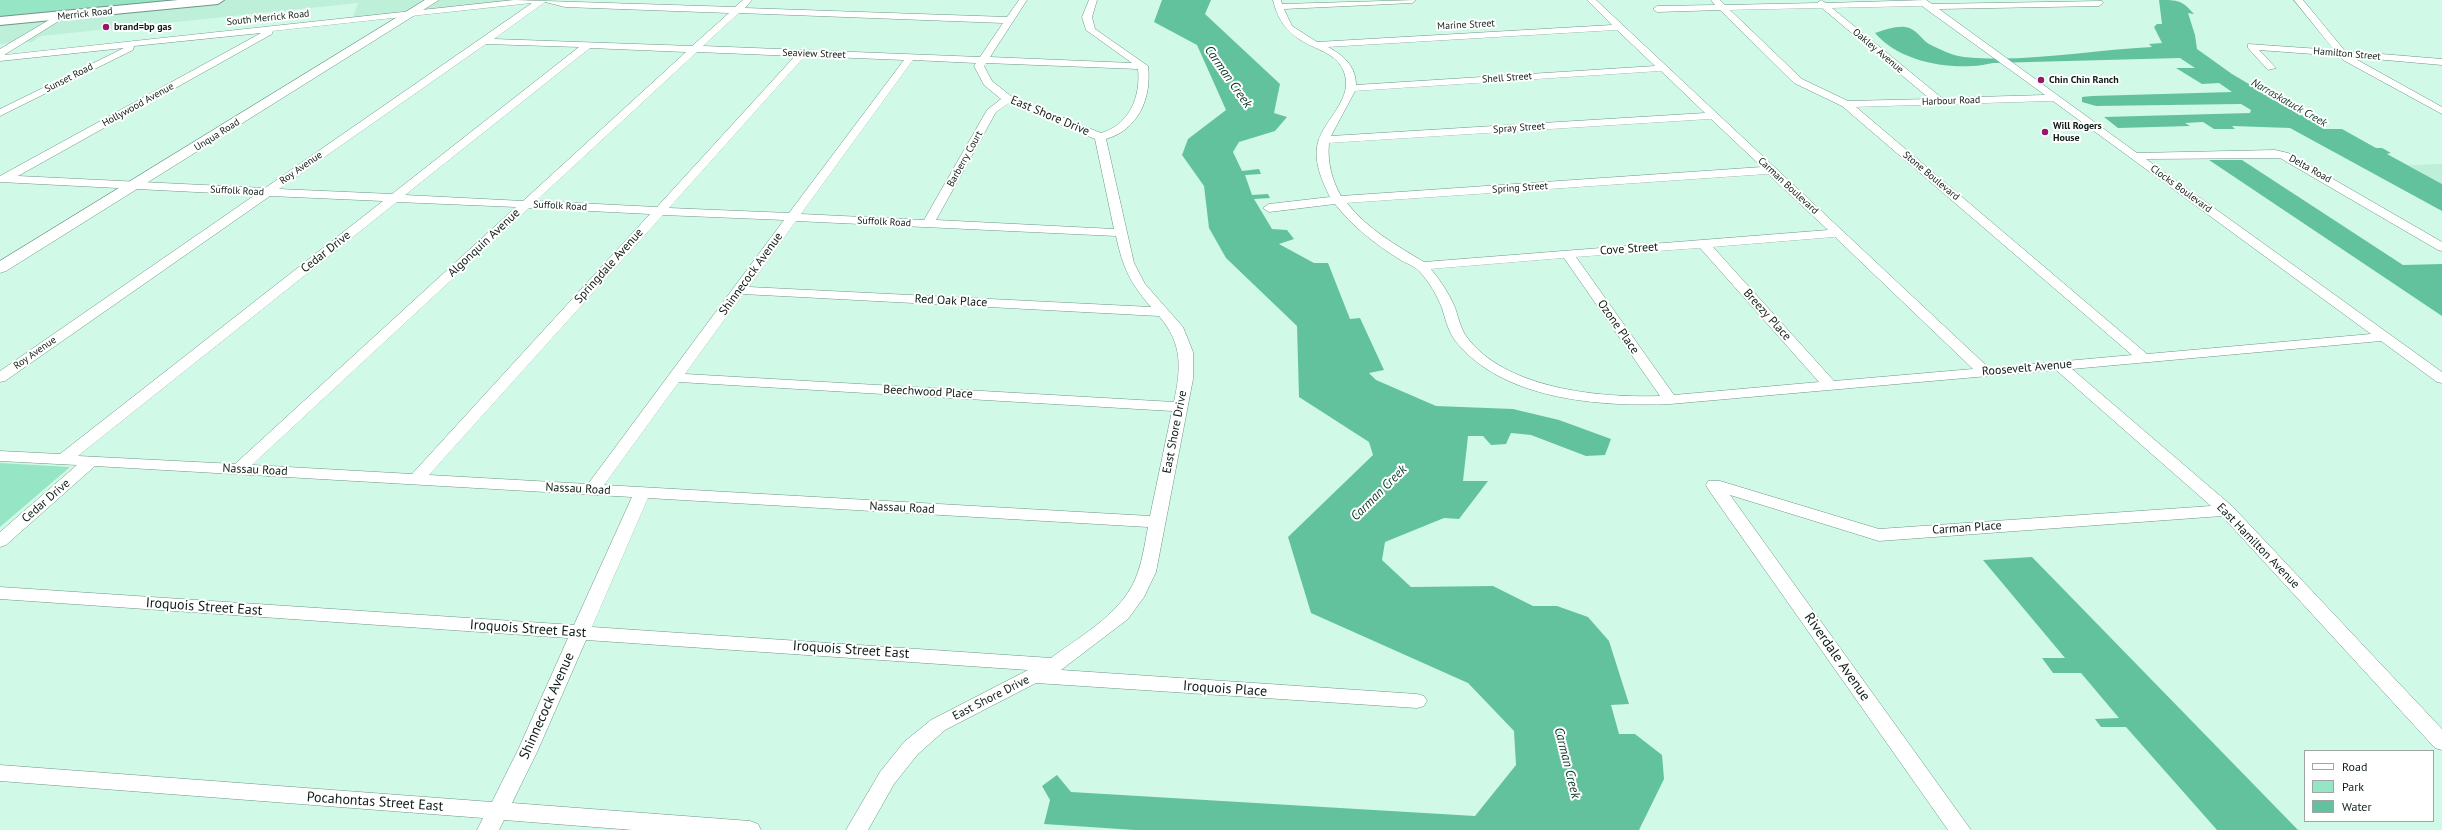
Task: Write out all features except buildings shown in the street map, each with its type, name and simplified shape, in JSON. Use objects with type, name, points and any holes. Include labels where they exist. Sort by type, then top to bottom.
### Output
[{"type":"main road","name":"Merrick Road","points":[[0,22],[218,0]]},
{"type":"street","name":"Unqua Road","points":[[0,268],[433,0]]},
{"type":"street","name":"South Merrick Road","points":[[0,58],[539,0]]},
{"type":"street","points":[[544,0],[565,4],[1010,20]]},
{"type":"street","name":"Roy Avenue","points":[[0,378],[544,0]]},
{"type":"street","name":"Algonquin Avenue","points":[[239,470],[748,0]]},
{"type":"street","points":[[981,60],[1023,0]]},
{"type":"street","points":[[1093,0],[1087,17],[1092,30],[1143,66],[1146,78],[1143,92],[1127,124],[1121,129],[1100,138]]},
{"type":"street","points":[[1412,0],[1278,4],[1283,20],[1292,31],[1342,62],[1349,71],[1350,88],[1342,111],[1325,140],[1323,149],[1325,171],[1339,200],[1372,234],[1408,259],[1421,266]]},
{"type":"street","name":"Carman Boulevard","points":[[1591,0],[1985,372]]},
{"type":"street","points":[[2298,0],[2342,53],[2351,61],[2442,111]]},
{"type":"street","name":"Oakley Avenue","points":[[1820,3],[1939,101]]},
{"type":"street","name":"Clocks Boulevard","points":[[1925,3],[2442,379]]},
{"type":"street","points":[[1657,8],[1720,4],[2099,3]]},
{"type":"street","name":"Stone Boulevard","points":[[1720,4],[1798,81],[1846,104],[2144,358]]},
{"type":"street","points":[[0,53],[59,16]]},
{"type":"street","name":"Marine Street","points":[[1314,45],[1620,27]]},
{"type":"street","name":"Hollywood Avenue","points":[[1,180],[275,29]]},
{"type":"street","name":"Seaview Street","points":[[484,41],[1143,66]]},
{"type":"street","name":"Sunset Road","points":[[0,113],[138,43]]},
{"type":"street","name":"Cedar Drive","points":[[64,459],[588,45]]},
{"type":"street","name":"Hamilton Street","points":[[2271,68],[2251,46],[2442,62]]},
{"type":"street","name":"Springdale Avenue","points":[[416,480],[803,54]]},
{"type":"street","name":"Shinnecock Avenue","points":[[592,490],[676,378],[910,58]]},
{"type":"street","name":"East Shore Drive","points":[[857,830],[887,778],[911,748],[938,725],[1055,665],[1122,614],[1138,593],[1147,572],[1186,379],[1186,352],[1176,327],[1135,278],[1128,264],[1100,138],[1008,99],[988,83],[979,66],[981,60]]},
{"type":"street","name":"Shell Street","points":[[1350,88],[1663,68]]},
{"type":"street","name":"Harbour Road","points":[[1846,104],[2055,98]]},
{"type":"street","name":"Barberry Court","points":[[928,224],[992,110],[1008,99]]},
{"type":"street","name":"Spray Street","points":[[1325,140],[1713,116]]},
{"type":"street","name":"Delta Road","points":[[2136,156],[2275,153],[2284,155],[2442,247]]},
{"type":"street","name":"Spring Street","points":[[1269,208],[1339,200],[1771,170]]},
{"type":"street","name":"Suffolk Road","points":[[1,180],[1120,233]]},
{"type":"street","name":"Cove Street","points":[[1421,266],[1837,233]]},
{"type":"street","name":"Breezy Place","points":[[1704,244],[1830,386]]},
{"type":"street","name":"Ozone Place","points":[[1567,254],[1670,400]]},
{"type":"street","name":"Roosevelt Avenue","points":[[1421,266],[1446,303],[1459,335],[1471,350],[1502,371],[1527,382],[1568,394],[1600,400],[1670,400],[2383,336]]},
{"type":"street","name":"Red Oak Place","points":[[740,290],[1163,312]]},
{"type":"street","name":"East Hamilton Avenue","points":[[2059,365],[2226,510],[2442,742]]},
{"type":"street","name":"Beechwood Place","points":[[676,378],[1180,407]]},
{"type":"street","name":"Nassau Road","points":[[0,456],[1157,522]]},
{"type":"street","name":"Cedar Drive","points":[[0,541],[92,461]]},
{"type":"street","name":"Carman Place","points":[[1714,485],[1879,534],[2226,510]]},
{"type":"street","name":"Riverdale Avenue","points":[[1714,485],[1960,830]]},
{"type":"street","name":"Shinnecock Avenue","points":[[488,830],[528,750],[642,493]]},
{"type":"street","name":"Iroquois Street East","points":[[0,594],[1055,665]]},
{"type":"street","name":"Iroquois Place","points":[[1034,676],[1417,701]]},
{"type":"street","name":"Pocahontas Street East","points":[[0,773],[750,830]]},
{"type":"shaded area","points":[[178,0],[506,0],[505,3],[352,19],[358,3],[41,36],[32,42],[0,44],[0,17]]},
{"type":"shaded area","points":[[2442,164],[2442,184],[2408,165]]},
{"type":"green space","points":[[0,0],[178,0],[0,17]]},
{"type":"green space","points":[[0,463],[70,467],[0,527]]},
{"type":"water","name":"Carman Creek","points":[[1162,0],[1211,0],[1205,14],[1280,84],[1274,113],[1287,117],[1275,131],[1239,142],[1233,152],[1242,171],[1259,169],[1261,174],[1245,175],[1252,195],[1268,194],[1270,198],[1254,199],[1272,229],[1287,230],[1294,239],[1279,244],[1314,263],[1328,263],[1350,319],[1360,318],[1384,370],[1369,373],[1376,380],[1436,406],[1513,409],[1559,420],[1611,439],[1605,455],[1586,456],[1531,435],[1511,433],[1506,444],[1491,445],[1483,436],[1468,436],[1463,481],[1488,481],[1459,519],[1444,518],[1385,542],[1382,560],[1411,587],[1493,586],[1533,606],[1557,606],[1588,617],[1609,641],[1629,704],[1611,705],[1619,734],[1635,734],[1662,755],[1664,779],[1639,830],[1135,830],[1044,824],[1050,800],[1042,786],[1057,775],[1071,792],[1475,816],[1516,765],[1514,731],[1468,683],[1311,613],[1288,537],[1373,455],[1369,442],[1299,397],[1297,326],[1226,258],[1209,228],[1204,186],[1182,155],[1188,139],[1226,110],[1197,45],[1154,22]]},
{"type":"water","points":[[2159,0],[2171,0],[2183,3],[2190,9],[2194,14],[2188,13],[2195,35],[2197,49],[2232,74],[2325,129],[2342,129],[2376,148],[2382,148],[2391,153],[2387,154],[2442,184],[2442,211],[2290,128],[2232,126],[2235,129],[2214,129],[2203,122],[2185,123],[2190,126],[2118,128],[2104,117],[2250,113],[2251,110],[2241,104],[2096,106],[2082,102],[2082,97],[2092,96],[2232,92],[2219,83],[2202,84],[2176,68],[2195,68],[2180,58],[1993,63],[1972,66],[1946,65],[1919,60],[1907,55],[1884,42],[1875,33],[1894,28],[1909,28],[1929,44],[1946,52],[1964,57],[2034,57],[2152,47],[2149,44],[2162,43],[2154,27],[2157,24],[2162,24]]},
{"type":"water","points":[[2209,160],[2242,160],[2403,265],[2442,264],[2442,316]]},
{"type":"water","points":[[2032,557],[2298,830],[2217,830],[2126,727],[2101,727],[2095,719],[2119,718],[2081,673],[2053,673],[2042,658],[2065,658],[1983,560]]},
{"type":"place","name":"brand=bp gas","points":[[106,27]]},
{"type":"place","name":"Chin Chin Ranch","points":[[2041,80]]},
{"type":"place","name":"Will Rogers House","points":[[2045,132]]},
{"type":"water label","name":"Narraskatuck Creek","points":[[2289,103]]}]
